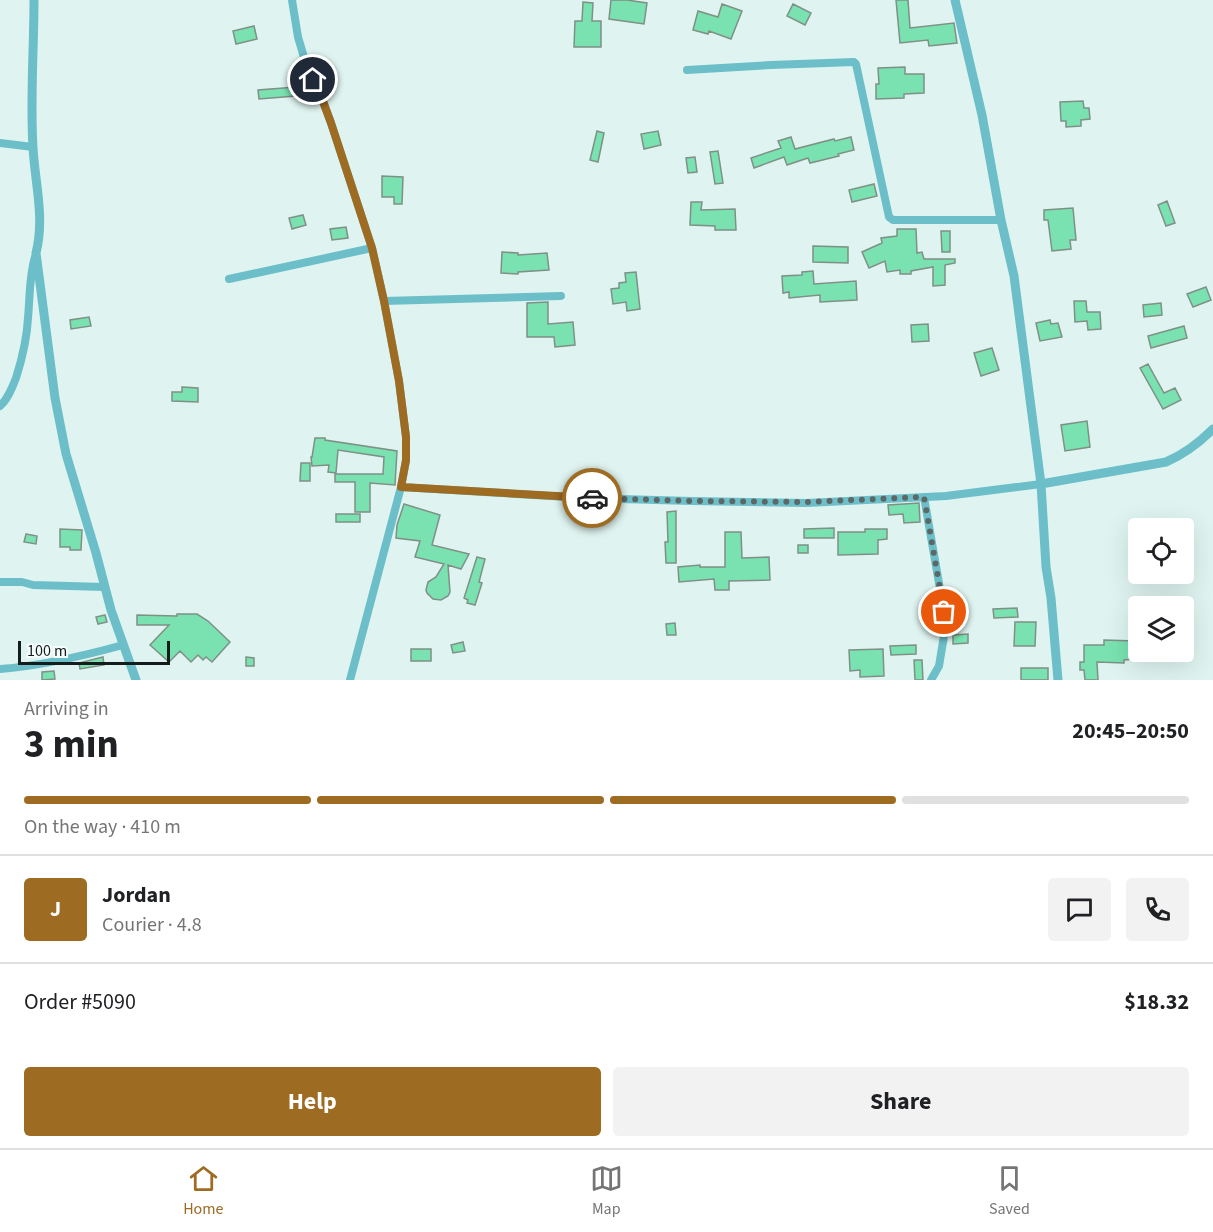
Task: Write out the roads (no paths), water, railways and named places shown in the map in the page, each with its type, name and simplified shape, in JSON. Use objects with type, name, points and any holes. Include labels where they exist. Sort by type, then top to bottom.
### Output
[{"type":"street","points":[[0,406],[13,386],[25,345],[30,280],[40,240],[33,147],[34,0]]},
{"type":"street","points":[[292,0],[298,37],[306,64],[324,105],[372,248],[399,381],[406,437],[406,460],[401,487],[350,680]]},
{"type":"street","points":[[955,0],[982,115],[1001,220],[1014,276],[1041,484],[1046,567],[1058,680]]},
{"type":"street","points":[[687,70],[854,62],[889,217],[893,220],[1001,220]]},
{"type":"street","points":[[0,143],[33,147]]},
{"type":"street","points":[[229,279],[372,248]]},
{"type":"street","points":[[36,253],[47,345],[66,454],[111,610],[136,680]]},
{"type":"street","points":[[384,301],[561,296]]},
{"type":"street","points":[[401,487],[584,498],[692,501],[807,502],[946,496],[1041,484],[1166,462],[1182,455],[1213,429]]},
{"type":"street","points":[[924,497],[944,612],[945,636],[939,666],[931,680]]},
{"type":"street","points":[[0,582],[105,587]]},
{"type":"street","points":[[0,669],[53,662],[123,645]]}]
